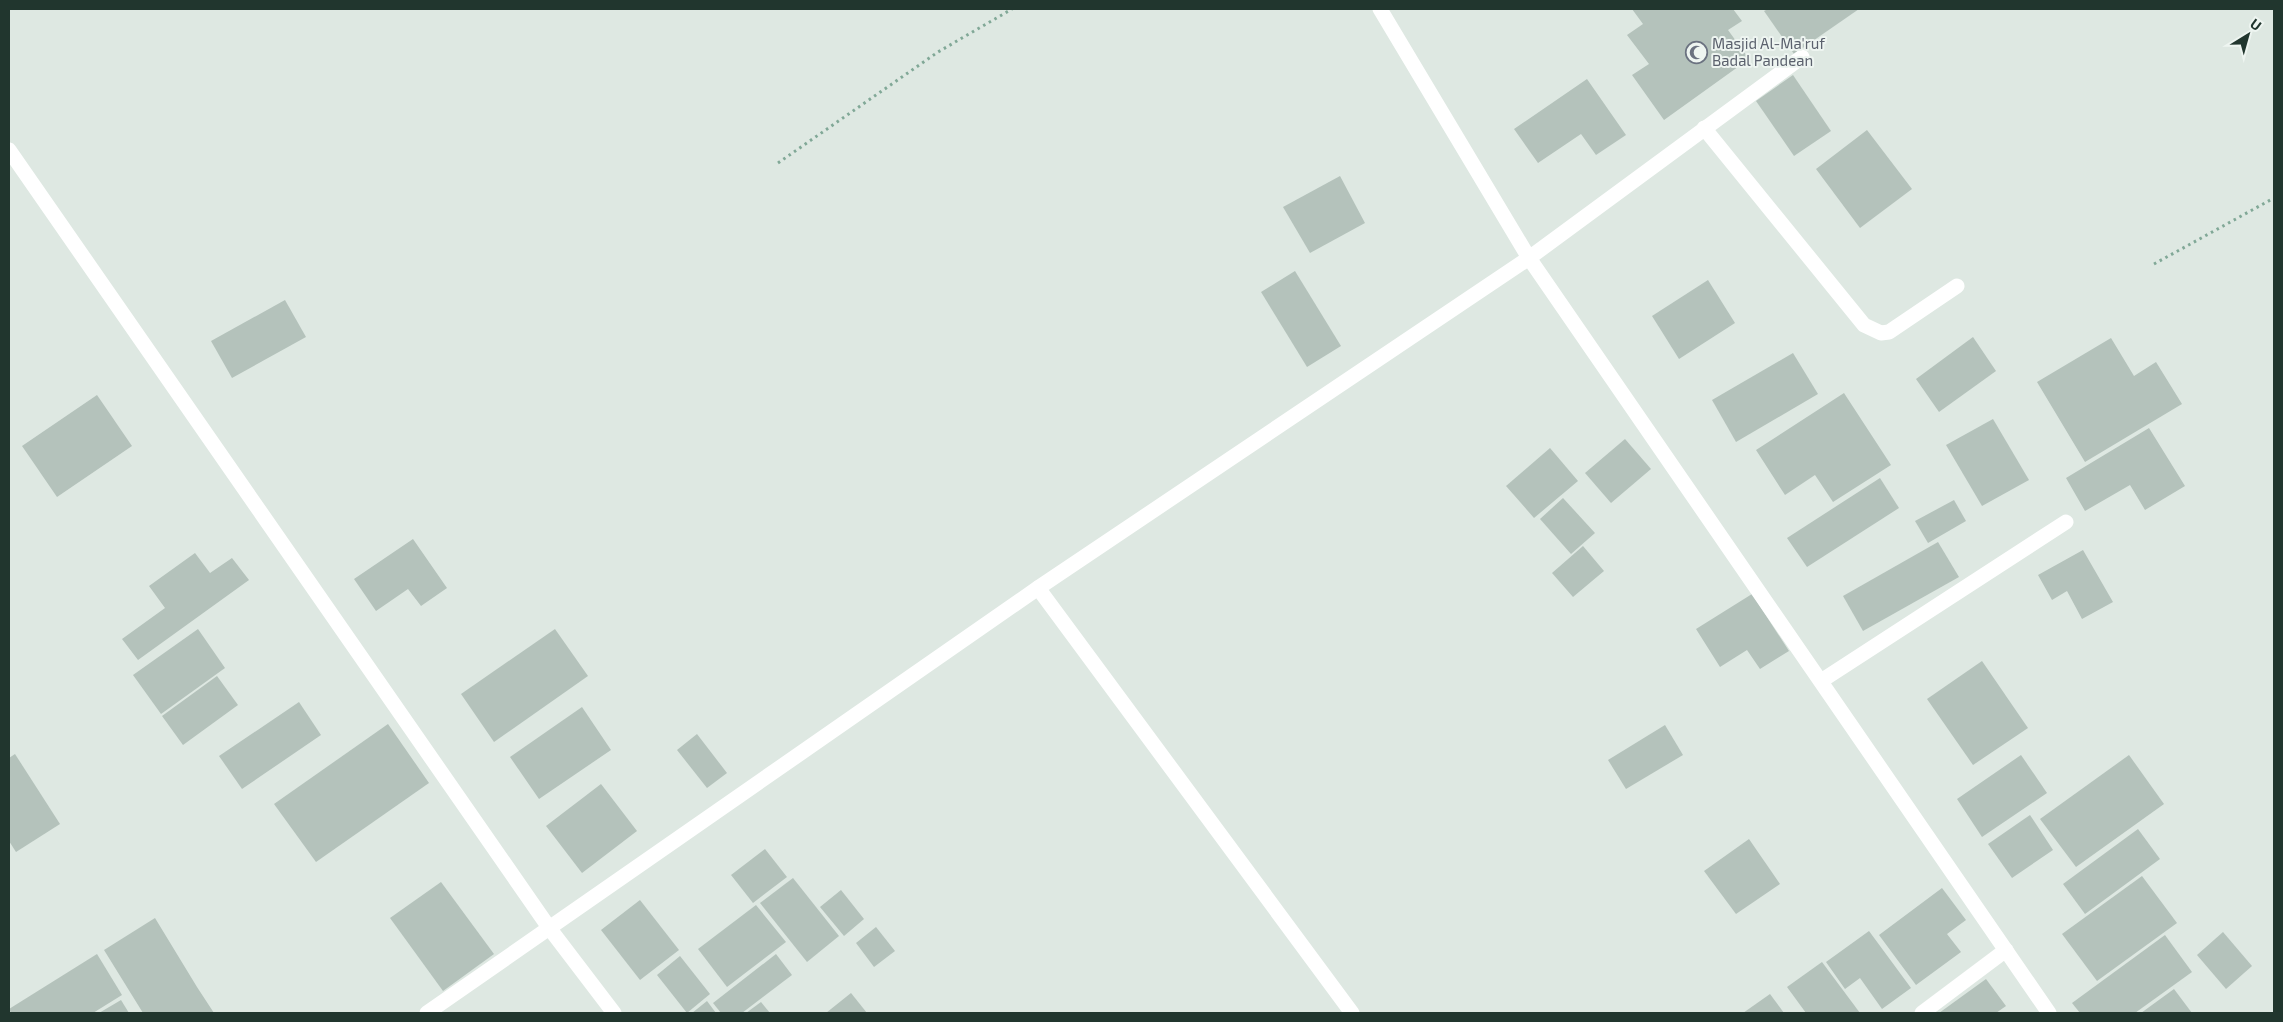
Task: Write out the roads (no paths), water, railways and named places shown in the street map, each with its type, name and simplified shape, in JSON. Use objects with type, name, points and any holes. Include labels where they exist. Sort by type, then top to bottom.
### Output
[{"type":"street","points":[[1380,9],[1529,258],[2049,1013]]},
{"type":"street","points":[[427,1013],[550,930],[1038,588],[1529,258],[1802,57]]},
{"type":"street","points":[[1704,128],[1864,326],[1881,333],[1889,332],[1957,286]]},
{"type":"street","points":[[9,150],[550,930],[614,1013]]},
{"type":"street","points":[[1821,681],[2066,522]]},
{"type":"street","points":[[1038,588],[1352,1013]]},
{"type":"street","points":[[1922,1013],[2006,950]]},
{"type":"place","name":"Masjid Al-Ma'ruf Badal Pandean","points":[[1696,52]]}]
